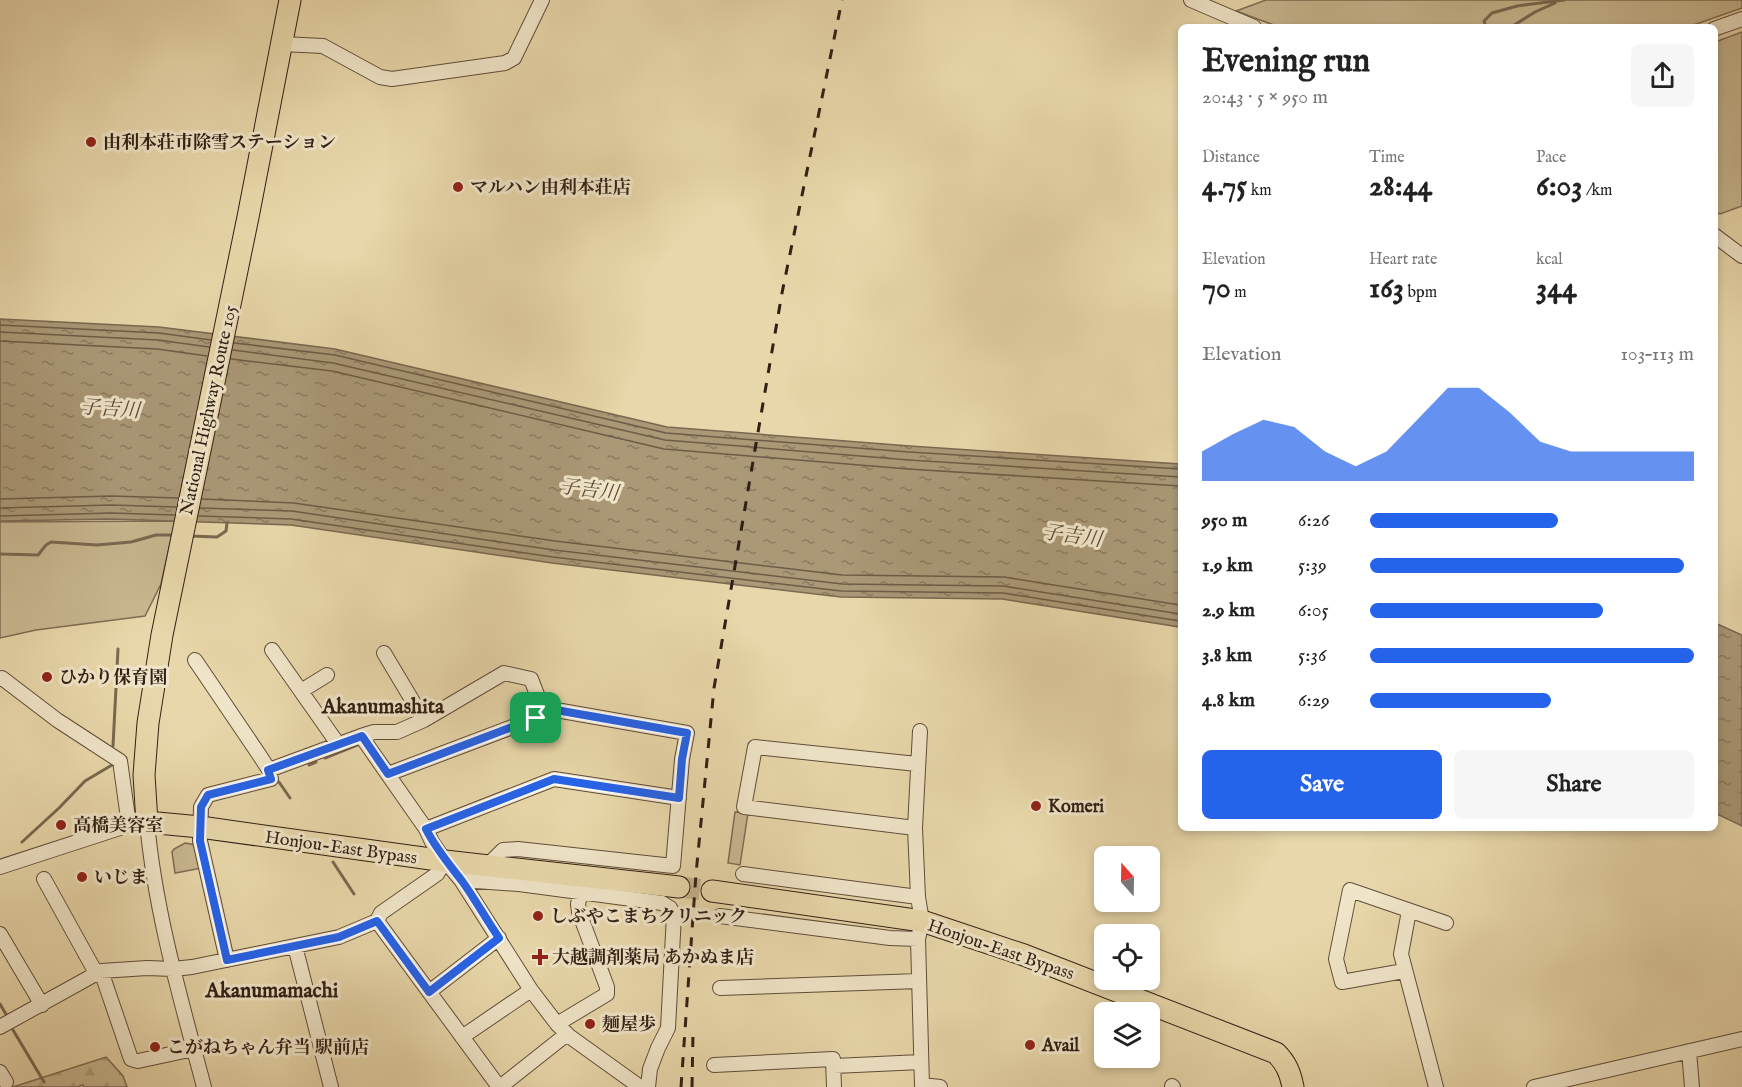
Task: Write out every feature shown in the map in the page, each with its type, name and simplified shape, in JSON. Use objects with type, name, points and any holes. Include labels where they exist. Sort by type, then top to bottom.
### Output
[{"type":"highway","name":"National Highway Route 105","points":[[138,824],[148,723],[162,635],[290,0]]},
{"type":"highway","name":"Honjou-East Bypass","points":[[138,824],[200,827],[445,861],[679,887]]},
{"type":"highway","name":"Honjou-East Bypass","points":[[712,891],[920,930],[1024,955],[1270,1050],[1286,1063],[1293,1087]]},
{"type":"street","points":[[282,44],[324,46],[380,77],[392,79],[505,63],[514,58],[542,0]]},
{"type":"street","points":[[1191,0],[1247,24]]},
{"type":"street","points":[[1718,28],[1742,19]]},
{"type":"street","points":[[1718,238],[1742,256]]},
{"type":"street","points":[[272,650],[338,744]]},
{"type":"street","points":[[384,653],[424,720]]},
{"type":"street","points":[[195,660],[268,770],[271,779],[208,795],[201,807],[201,848],[227,960]]},
{"type":"street","points":[[268,770],[374,732],[397,732],[424,720],[504,673],[531,680],[543,710]]},
{"type":"street","points":[[301,691],[327,675]]},
{"type":"street","points":[[0,679],[2,678],[57,720],[120,761],[138,824],[150,855],[173,969],[204,1087]]},
{"type":"street","points":[[388,774],[536,718],[543,710],[556,710],[687,733],[682,759],[673,866],[518,849],[503,850],[488,865]]},
{"type":"street","points":[[920,731],[915,828],[920,930],[922,1085],[940,1087]]},
{"type":"street","points":[[362,736],[426,829],[445,861],[461,880],[531,990],[557,1024],[567,1034],[640,1087]]},
{"type":"street","points":[[915,828],[744,807],[755,747],[917,764]]},
{"type":"street","points":[[426,829],[554,779],[679,798]]},
{"type":"street","points":[[0,867],[138,824]]},
{"type":"street","points":[[0,1027],[98,972],[147,968],[173,969],[339,937],[377,921],[381,913],[437,874],[445,861]]},
{"type":"street","points":[[743,874],[918,897]]},
{"type":"street","points":[[44,879],[98,972],[132,1059],[138,1061],[194,1049]]},
{"type":"street","points":[[461,880],[581,892],[662,903],[670,908],[674,915],[668,1028],[650,1069],[648,1087]]},
{"type":"street","points":[[1404,970],[1342,982],[1336,959],[1350,890],[1446,923]]},
{"type":"street","points":[[557,1024],[607,994],[607,987],[579,912],[581,892]]},
{"type":"street","points":[[1409,912],[1401,954],[1436,1087]]},
{"type":"street","points":[[720,916],[890,938],[920,930]]},
{"type":"street","points":[[377,921],[499,1087],[567,1034]]},
{"type":"street","points":[[0,934],[42,1005]]},
{"type":"street","points":[[429,992],[499,938]]},
{"type":"street","points":[[295,946],[331,1087]]},
{"type":"street","points":[[720,988],[919,981]]},
{"type":"street","points":[[462,1036],[531,990]]},
{"type":"street","points":[[1533,1087],[1587,1081],[1689,1051],[1742,1039]]},
{"type":"street","points":[[1689,1051],[1692,1087]]},
{"type":"street","points":[[714,1065],[833,1059],[834,1087]]},
{"type":"street","points":[[834,1066],[921,1062]]},
{"type":"green space","points":[[1266,0],[1742,0],[1742,8],[1697,24],[1271,24],[1236,11]]},
{"type":"green space","points":[[1742,32],[1742,206],[1720,214],[1718,213],[1718,41]]},
{"type":"green space","points":[[175,521],[161,584],[145,616],[36,630],[0,638],[0,522]]},
{"type":"green space","points":[[735,812],[748,813],[740,865],[728,863]]},
{"type":"green space","points":[[185,843],[196,845],[202,868],[175,873],[172,852]]},
{"type":"green space","points":[[106,1057],[123,1076],[127,1087],[84,1087],[83,1085],[77,1087],[13,1087]]},
{"type":"water","name":"子吉川","points":[[0,319],[159,327],[335,349],[667,427],[1178,464],[1178,627],[1002,599],[841,597],[552,563],[291,525],[111,519],[0,521]]},
{"type":"water","points":[[1718,624],[1742,635],[1742,826],[1718,814]]},
{"type":"waterway","points":[[1485,24],[1484,21],[1492,13],[1517,6],[1564,0]]},
{"type":"waterway","points":[[1516,24],[1555,3]]},
{"type":"waterway","points":[[190,536],[217,537],[226,531],[227,523]]},
{"type":"waterway","points":[[0,554],[38,555],[51,542],[97,545],[131,542],[156,535],[174,535]]},
{"type":"waterway","points":[[113,746],[118,649]]},
{"type":"waterway","points":[[325,758],[362,743]]},
{"type":"waterway","points":[[309,765],[316,762]]},
{"type":"waterway","points":[[22,842],[85,781],[112,765]]},
{"type":"waterway","points":[[279,782],[290,798]]},
{"type":"waterway","points":[[333,862],[354,894]]},
{"type":"waterway","points":[[0,1004],[7,1016]]},
{"type":"waterway","points":[[13,1030],[44,1082]]},
{"type":"tunnel","points":[[679,887],[712,891]]},
{"type":"railway","points":[[681,1087],[696,874],[714,688],[782,293],[842,0]]},
{"type":"railway","points":[[692,1087],[693,1033]]},
{"type":"place","name":"由利本荘市除雪ステーション","points":[[91,142]]},
{"type":"place","name":"マルハン由利本荘店","points":[[458,187]]},
{"type":"place","name":"ひかり保育園","points":[[47,677]]},
{"type":"place","name":"Komeri","points":[[1036,806]]},
{"type":"place","name":"高橋美容室","points":[[61,825]]},
{"type":"place","name":"いじま","points":[[82,877]]},
{"type":"place","name":"しぶやこまちクリニック","points":[[538,916]]},
{"type":"place","name":"大越調剤薬局 あかぬま店","points":[[540,957]]},
{"type":"place","name":"麺屋歩","points":[[590,1024]]},
{"type":"place","name":"Avail","points":[[1030,1045]]},
{"type":"place","name":"こがねちゃん弁当 駅前店","points":[[155,1047]]},
{"type":"district","name":"Akanumashita","points":[[383,706]]},
{"type":"district","name":"Akanumamachi","points":[[272,990]]},
{"type":"route","points":[[543,710],[556,710],[687,733],[679,798],[554,779],[426,829],[432,842],[461,880],[499,938],[429,992],[377,921],[339,937],[227,960],[200,841],[201,807],[208,795],[271,779],[268,770],[362,736],[388,774],[536,718],[543,710]]}]
